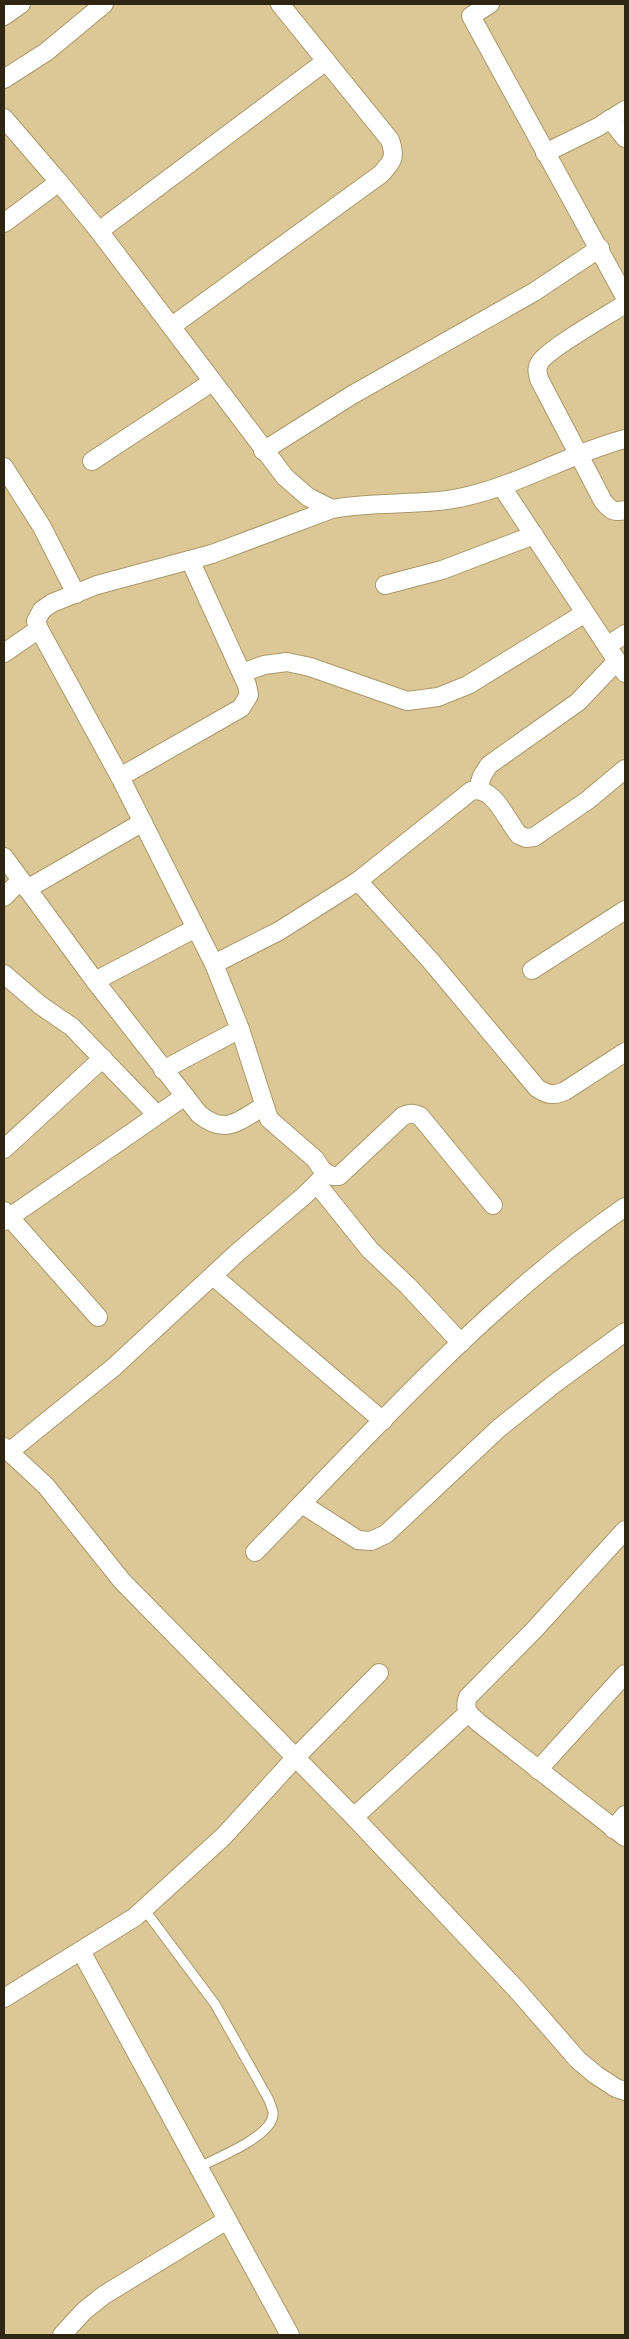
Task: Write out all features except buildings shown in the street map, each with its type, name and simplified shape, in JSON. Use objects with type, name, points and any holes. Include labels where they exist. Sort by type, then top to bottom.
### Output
[{"type":"street","points":[[4,16],[21,4]]},
{"type":"street","points":[[4,79],[53,46],[104,4]]},
{"type":"street","points":[[172,326],[381,174],[390,164],[394,152],[390,140],[280,4]]},
{"type":"street","points":[[490,4],[467,10],[600,248],[625,297]]},
{"type":"street","points":[[98,231],[326,61]]},
{"type":"street","points":[[546,153],[625,110]]},
{"type":"street","points":[[4,118],[60,182],[172,326],[263,451],[285,477],[308,496],[332,509]]},
{"type":"street","points":[[610,119],[625,138]]},
{"type":"street","points":[[4,224],[60,182]]},
{"type":"street","points":[[263,451],[352,395],[534,292],[600,248]]},
{"type":"street","points":[[625,304],[550,352],[539,362],[537,371],[539,379],[578,455],[609,509],[615,512],[625,510]]},
{"type":"street","points":[[92,461],[212,382]]},
{"type":"street","points":[[461,1343],[408,1286],[370,1250],[320,1177],[315,1159],[269,1119],[240,1029],[214,964],[120,776],[36,621],[42,610],[52,603],[97,585],[212,554],[332,509],[351,505],[434,502],[466,497],[502,487],[578,455],[625,439]]},
{"type":"street","points":[[4,467],[42,526],[76,594]]},
{"type":"street","points":[[478,790],[482,776],[489,765],[578,702],[621,667],[502,487]]},
{"type":"street","points":[[385,585],[442,570],[534,535]]},
{"type":"street","points":[[120,776],[241,708],[249,695],[242,674],[190,560]]},
{"type":"street","points":[[242,674],[264,665],[288,662],[310,667],[408,701],[438,697],[468,685],[585,612]]},
{"type":"street","points":[[4,653],[39,629]]},
{"type":"street","points":[[607,646],[625,634]]},
{"type":"street","points":[[478,790],[492,797],[519,835],[526,838],[534,837],[588,800],[625,769]]},
{"type":"street","points":[[214,964],[279,931],[358,881],[462,797],[478,790]]},
{"type":"street","points":[[4,897],[23,885],[143,822]]},
{"type":"street","points":[[4,856],[23,885],[95,981],[199,1114],[211,1124],[221,1127],[236,1122],[264,1106]]},
{"type":"street","points":[[358,881],[430,960],[537,1088],[545,1093],[556,1095],[625,1052]]},
{"type":"street","points":[[532,970],[625,910]]},
{"type":"street","points":[[95,981],[196,928]]},
{"type":"street","points":[[4,974],[40,1005],[72,1027],[157,1115]]},
{"type":"street","points":[[163,1070],[240,1029]]},
{"type":"street","points":[[4,1149],[103,1058]]},
{"type":"street","points":[[98,1318],[6,1216],[185,1096]]},
{"type":"street","points":[[493,1205],[420,1116],[415,1113],[403,1116],[347,1171],[339,1176],[320,1177],[114,1367],[6,1450],[46,1486],[122,1581],[354,1817],[522,1995],[578,2060],[596,2075],[616,2088],[625,2091]]},
{"type":"street","points":[[255,1552],[461,1343],[589,1232],[625,1207]]},
{"type":"street","points":[[212,1276],[383,1421]]},
{"type":"street","points":[[302,1504],[358,1540],[371,1541],[386,1534],[498,1429],[554,1384],[625,1332]]},
{"type":"street","points":[[625,1530],[535,1629],[468,1696],[465,1705],[468,1713],[619,1833],[625,1815]]},
{"type":"street","points":[[4,1998],[135,1917],[224,1836],[295,1758],[379,1673]]},
{"type":"street","points":[[538,1770],[625,1674]]},
{"type":"street","points":[[354,1817],[468,1713]]},
{"type":"street","points":[[81,1950],[290,2335]]},
{"type":"street","points":[[62,2335],[84,2311],[104,2295],[227,2220]]},
{"type":"lane","points":[[144,1909],[214,2004],[269,2100],[274,2114],[270,2125],[258,2136],[199,2167]]}]
